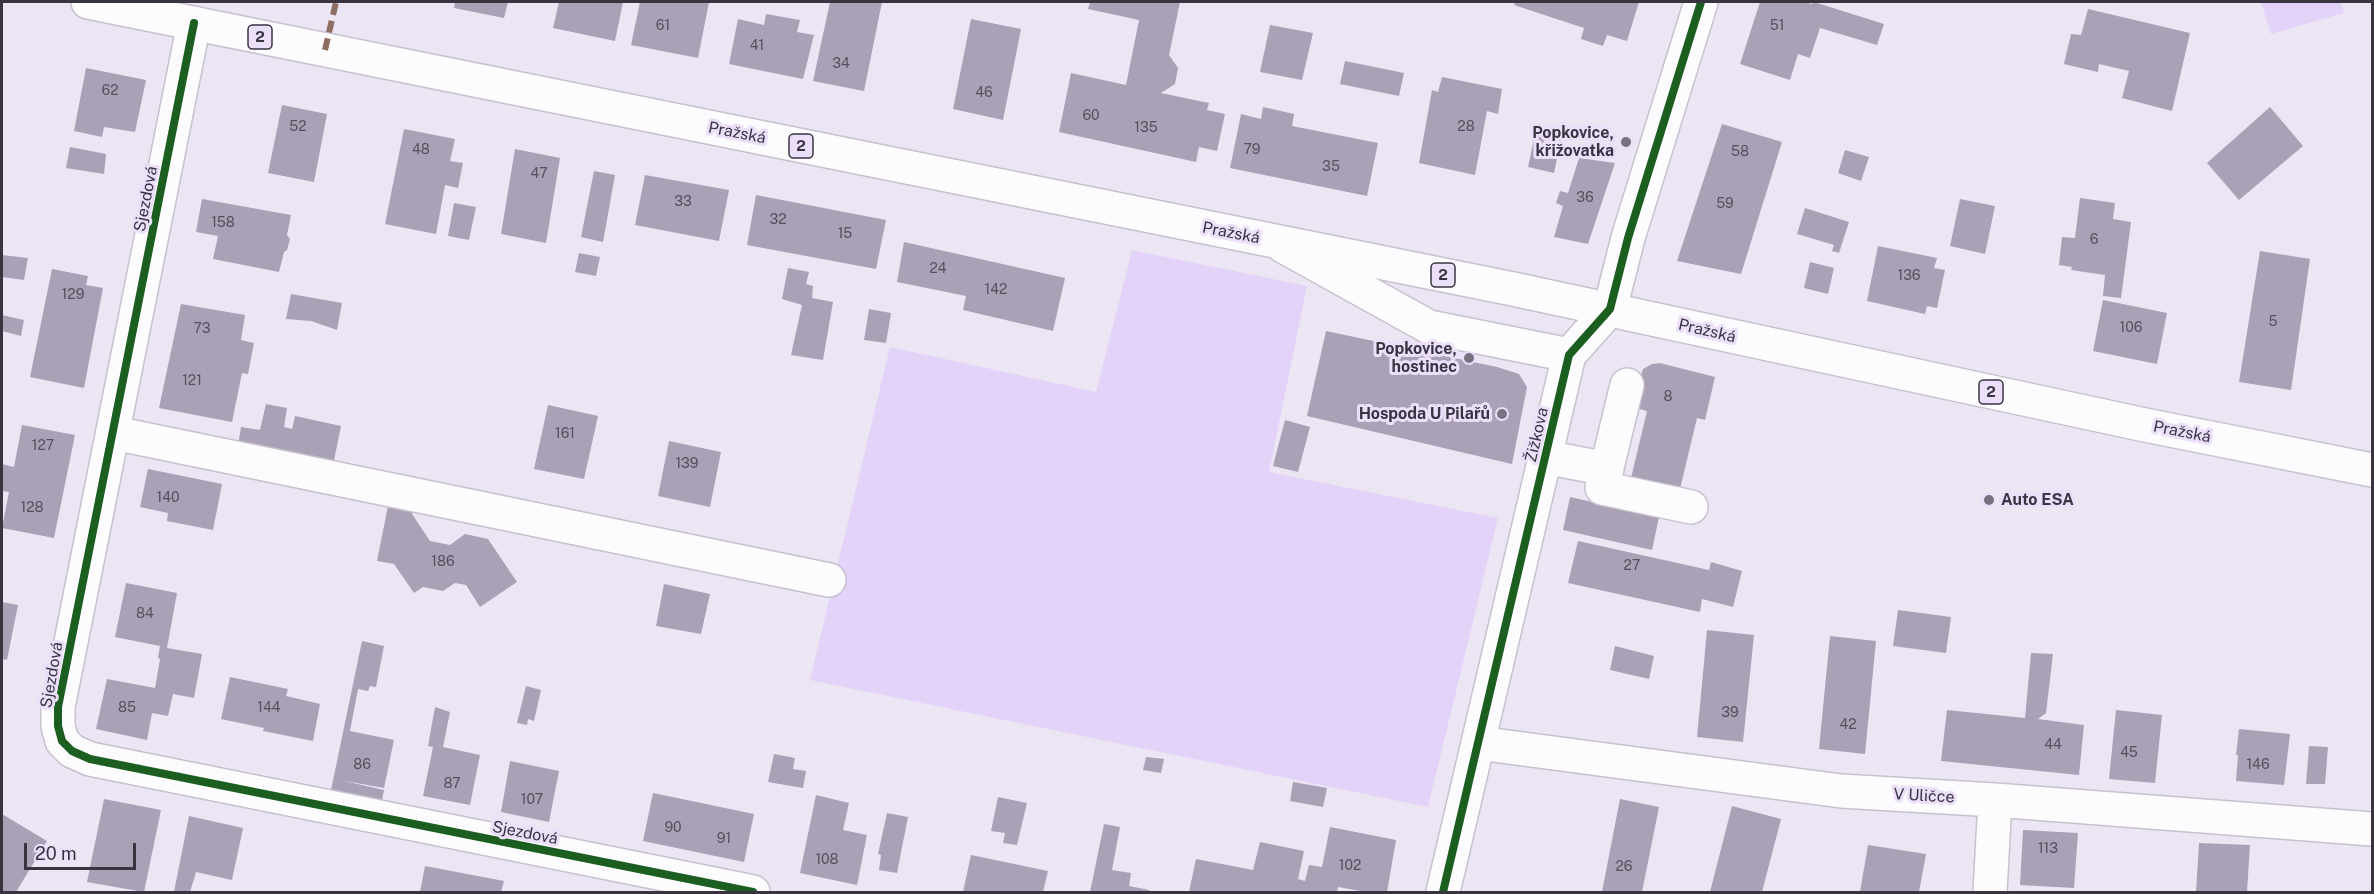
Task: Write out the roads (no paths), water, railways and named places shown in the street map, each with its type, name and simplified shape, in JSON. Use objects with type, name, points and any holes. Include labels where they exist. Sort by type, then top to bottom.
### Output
[{"type":"street","name":"Pražská","points":[[88,2],[1610,309],[2100,415],[2373,470]]},
{"type":"street","name":"Žižkova","points":[[1443,892],[1569,355],[1610,309],[1628,238],[1701,2]]},
{"type":"street","name":"Sjezdová","points":[[195,23],[58,707],[58,726],[62,741],[72,751],[90,759],[753,892]]},
{"type":"street","points":[[1276,242],[1429,327],[1569,355]]},
{"type":"street","points":[[1627,386],[1602,488],[1691,507]]},
{"type":"street","points":[[114,433],[829,580]]},
{"type":"street","points":[[1545,457],[1607,469]]},
{"type":"street","name":"V Uličce","points":[[1478,743],[1841,791],[1995,800],[2373,829]]},
{"type":"street","points":[[1990,892],[1995,800]]},
{"type":"place","name":"Popkovice, křižovatka","points":[[1626,142]]},
{"type":"place","name":"Popkovice, hostinec","points":[[1469,358]]},
{"type":"place","name":"Hospoda U Pilařů","points":[[1502,414]]},
{"type":"place","name":"Auto ESA","points":[[1989,500]]}]
